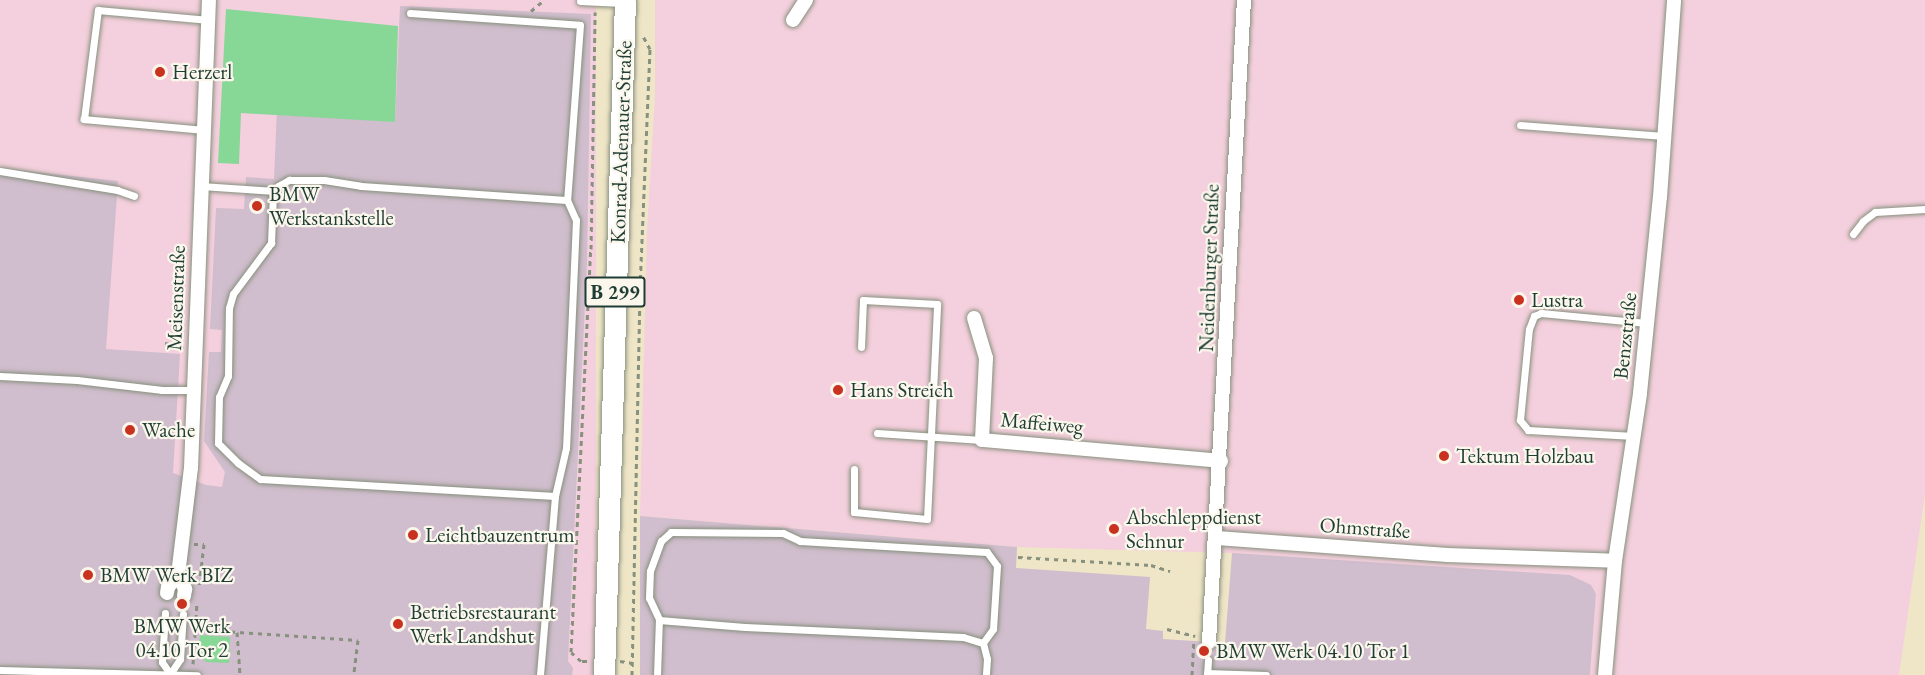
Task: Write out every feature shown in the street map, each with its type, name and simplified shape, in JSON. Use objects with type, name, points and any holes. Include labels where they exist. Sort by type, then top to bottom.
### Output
[{"type":"main road","name":"Konrad-Adenauer-Straße","points":[[612,668],[612,392],[625,2]]},
{"type":"street","name":"Meisenstraße","points":[[167,593],[168,586],[178,575],[191,468],[209,0]]},
{"type":"street","points":[[794,20],[806,0]]},
{"type":"street","name":"Neidenburger Straße","points":[[1217,538],[1244,0]]},
{"type":"street","name":"Benzstraße","points":[[1605,675],[1615,561],[1634,436],[1647,323],[1674,0]]},
{"type":"street","name":"Maffeiweg","points":[[974,318],[986,358],[982,440],[1221,461]]},
{"type":"street","points":[[1209,642],[1217,538]]},
{"type":"street","name":"Ohmstraße","points":[[1217,538],[1447,555],[1615,561]]},
{"type":"street","points":[[178,575],[185,589],[184,596]]},
{"type":"lane","points":[[580,1],[625,2]]},
{"type":"lane","points":[[204,130],[84,119],[98,10],[208,20]]},
{"type":"lane","points":[[410,13],[580,25],[567,200],[576,220],[566,448],[555,496],[540,675]]},
{"type":"lane","points":[[1520,125],[1664,136]]},
{"type":"lane","points":[[0,171],[117,190],[134,196]]},
{"type":"lane","points":[[555,496],[260,479],[238,463],[218,443],[219,397],[228,376],[230,308],[233,294],[271,243],[275,191],[278,186],[289,180],[324,180],[361,186],[567,200]]},
{"type":"lane","points":[[201,186],[275,191]]},
{"type":"lane","points":[[1853,234],[1863,221],[1875,212],[1897,208],[1925,209]]},
{"type":"lane","points":[[854,469],[854,512],[927,519],[937,304],[863,300],[861,346]]},
{"type":"lane","points":[[1634,436],[1528,430],[1520,420],[1529,328],[1534,316],[1541,313],[1647,323]]},
{"type":"lane","points":[[0,376],[77,380],[162,390],[194,390]]},
{"type":"lane","points":[[877,433],[982,440]]},
{"type":"lane","points":[[657,675],[659,620],[649,598],[650,571],[661,541],[672,532],[783,533],[800,541],[987,552],[997,566],[993,629],[983,643],[987,659],[986,675]]},
{"type":"lane","points":[[165,613],[162,662],[170,674]]},
{"type":"lane","points":[[170,674],[180,659],[183,614]]},
{"type":"lane","points":[[659,620],[745,627],[963,637],[983,643]]},
{"type":"lane","points":[[1208,660],[1207,674],[1266,675]]},
{"type":"lane","points":[[0,670],[76,674],[197,675]]},
{"type":"path","points":[[530,21],[530,11],[544,0]]},
{"type":"path","points":[[581,661],[571,652],[591,249],[595,2]]},
{"type":"path","points":[[632,675],[640,288],[650,49],[640,31]]},
{"type":"path","points":[[1018,557],[1151,565],[1170,571]]},
{"type":"path","points":[[195,629],[358,640],[354,675]]},
{"type":"path","points":[[1167,629],[1194,639],[1192,675]]},
{"type":"path","points":[[237,632],[240,675]]},
{"type":"path","points":[[612,668],[633,663]]},
{"type":"shaded area","points":[[0,0],[596,0],[596,675],[0,675]]},
{"type":"shaded area","points":[[655,0],[1925,0],[1925,493],[1899,675],[1590,675],[1596,594],[1232,553],[1017,547],[640,516],[647,230],[655,97]]},
{"type":"shaded area","points":[[400,6],[591,14],[587,263],[568,661],[573,668],[572,675],[0,675],[0,168],[118,181],[106,349],[180,354],[173,473],[206,485],[222,487],[225,472],[204,441],[209,352],[221,352],[222,330],[210,329],[216,208],[244,209],[246,177],[274,179],[277,107],[395,122]]},
{"type":"shaded area","points":[[640,516],[1017,547],[1016,568],[1150,577],[1146,629],[1163,631],[1163,639],[1225,643],[1232,553],[1570,575],[1591,585],[1596,594],[1590,675],[640,675]]},
{"type":"green space","points":[[226,9],[398,26],[395,122],[241,113],[239,164],[218,163]]},
{"type":"green space","points":[[200,635],[230,637],[229,663],[207,662],[198,656]]},
{"type":"place","name":"Herzerl","points":[[160,72]]},
{"type":"place","name":"BMW Werkstankstelle","points":[[257,206]]},
{"type":"place","name":"Lustra","points":[[1519,300]]},
{"type":"place","name":"Hans Streich","points":[[838,390]]},
{"type":"place","name":"Wache","points":[[130,430]]},
{"type":"place","name":"Tektum Holzbau","points":[[1444,456]]},
{"type":"place","name":"Abschleppdienst Schnur","points":[[1114,529]]},
{"type":"place","name":"Leichtbauzentrum","points":[[413,535]]},
{"type":"place","name":"BMW Werk BIZ","points":[[88,575]]},
{"type":"place","name":"BMW Werk 04.10 Tor 2","points":[[182,604]]},
{"type":"place","name":"Betriebsrestaurant Werk Landshut","points":[[398,624]]},
{"type":"place","name":"BMW Werk 04.10 Tor 1","points":[[1204,651]]}]
